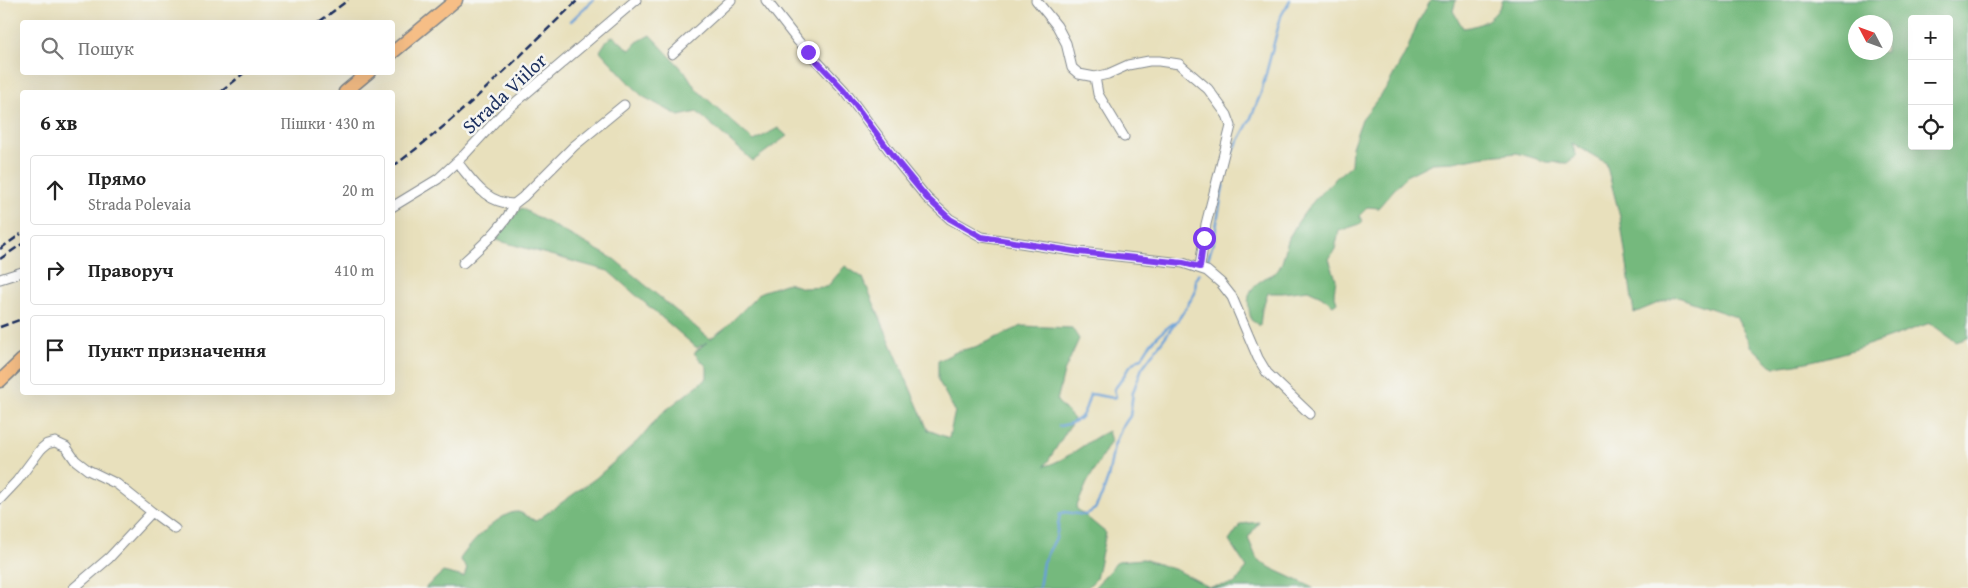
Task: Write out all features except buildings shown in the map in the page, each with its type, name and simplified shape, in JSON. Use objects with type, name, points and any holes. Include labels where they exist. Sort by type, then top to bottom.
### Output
[{"type":"main road","points":[[395,51],[456,0]]},
{"type":"main road","points":[[347,90],[365,75]]},
{"type":"main road","points":[[0,381],[20,362]]},
{"type":"street","name":"Strada Viilor","points":[[395,206],[426,188],[457,162],[503,114],[636,0]]},
{"type":"street","points":[[672,54],[731,0]]},
{"type":"street","points":[[766,0],[798,41],[844,90],[927,198],[950,219],[982,237],[1079,252],[1183,263],[1200,267],[1215,277],[1232,297],[1258,358],[1267,373],[1310,414]]},
{"type":"street","points":[[1036,0],[1057,26],[1066,43],[1069,60],[1075,71],[1085,76],[1095,77],[1139,63],[1159,61],[1179,64],[1208,89],[1227,115],[1231,126],[1206,224],[1200,267]]},
{"type":"street","points":[[1095,77],[1098,94],[1124,137]]},
{"type":"street","points":[[463,263],[509,215],[514,204],[574,146],[624,105]]},
{"type":"street","points":[[457,162],[478,189],[487,196],[514,204]]},
{"type":"street","points":[[0,279],[20,273]]},
{"type":"street","points":[[0,499],[41,450],[47,444],[55,442],[66,447],[76,460],[88,470],[117,484],[175,529]]},
{"type":"street","points":[[74,588],[109,558],[152,512]]},
{"type":"green space","points":[[1431,0],[1456,0],[1453,11],[1463,28],[1487,20],[1496,12],[1503,0],[1968,0],[1968,338],[1956,342],[1930,323],[1833,356],[1773,367],[1751,346],[1736,317],[1675,296],[1634,313],[1620,217],[1606,163],[1572,143],[1576,156],[1567,163],[1547,162],[1517,153],[1454,162],[1432,163],[1406,176],[1378,208],[1368,207],[1359,216],[1363,221],[1360,224],[1339,231],[1335,249],[1329,259],[1336,279],[1334,293],[1337,302],[1333,305],[1321,296],[1308,290],[1268,293],[1262,309],[1260,326],[1251,320],[1248,301],[1251,291],[1258,282],[1278,270],[1289,238],[1303,214],[1325,188],[1351,165],[1352,147],[1362,119],[1387,87],[1408,48],[1417,24]]},
{"type":"green space","points":[[650,35],[686,73],[696,89],[754,141],[778,128],[787,136],[753,161],[697,112],[679,116],[642,96],[600,51],[607,40],[613,36],[630,50],[637,42]]},
{"type":"green space","points":[[521,208],[614,259],[710,339],[726,327],[761,292],[788,283],[803,288],[827,287],[845,266],[863,278],[928,430],[949,438],[955,411],[938,380],[938,361],[958,351],[975,347],[1022,326],[1072,328],[1079,339],[1064,372],[1057,401],[1074,419],[1045,466],[1069,455],[1108,431],[1111,441],[1087,483],[1076,508],[1106,533],[1096,579],[1087,588],[425,588],[443,572],[464,577],[467,568],[460,559],[470,546],[494,523],[511,513],[518,512],[536,521],[596,478],[642,437],[661,414],[707,378],[707,367],[694,353],[707,342],[697,348],[608,271],[496,240]]},
{"type":"green space","points":[[1259,522],[1248,538],[1257,559],[1271,568],[1314,588],[1094,588],[1118,561],[1143,559],[1177,570],[1209,587],[1234,584],[1247,568],[1229,541],[1241,524]]},
{"type":"waterway","points":[[571,21],[593,0]]},
{"type":"waterway","points":[[1206,265],[1214,240],[1225,175],[1231,155],[1250,120],[1261,93],[1281,16],[1290,0]]},
{"type":"waterway","points":[[1039,588],[1043,562],[1056,538],[1060,514],[1065,512],[1085,515],[1095,509],[1108,478],[1114,446],[1121,429],[1130,416],[1133,392],[1142,368],[1180,317],[1195,293],[1196,278],[1199,274]]},
{"type":"waterway","points":[[1059,426],[1073,423],[1081,417],[1090,394],[1116,397],[1114,389],[1129,367],[1142,358],[1156,337],[1175,322]]},
{"type":"railway","points":[[322,20],[348,0]]},
{"type":"railway","points":[[395,165],[465,108],[578,0]]},
{"type":"railway","points":[[223,90],[241,75]]},
{"type":"railway","points":[[0,249],[20,235]]},
{"type":"railway","points":[[0,259],[20,245]]},
{"type":"railway","points":[[0,327],[20,320]]},
{"type":"route","points":[[808,52],[844,90],[927,198],[950,219],[982,237],[1079,252],[1183,263],[1200,267],[1204,238]]}]
